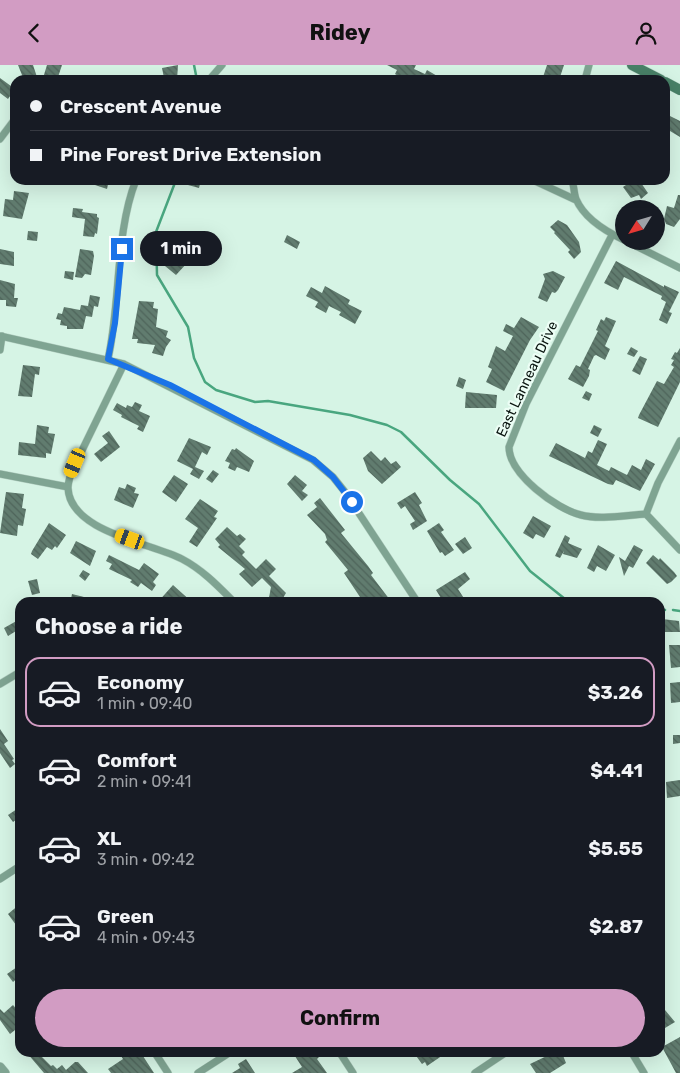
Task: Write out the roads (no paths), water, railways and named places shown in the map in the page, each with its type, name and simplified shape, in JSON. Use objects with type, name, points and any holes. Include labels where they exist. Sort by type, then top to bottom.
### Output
[{"type":"main road","points":[[632,65],[651,75]]},
{"type":"street","points":[[213,75],[222,65]]},
{"type":"street","points":[[0,139],[10,126]]},
{"type":"street","points":[[108,359],[115,323],[124,231],[135,185]]},
{"type":"street","points":[[544,185],[576,200],[592,219],[615,236]]},
{"type":"street","points":[[573,185],[576,200]]},
{"type":"street","name":"East Lanneau Drive","points":[[612,235],[526,404],[509,447],[509,453],[520,472],[532,484],[550,500],[570,511],[590,517],[646,514]]},
{"type":"street","points":[[643,250],[680,268]]},
{"type":"street","points":[[0,350],[1,336],[124,364],[293,448],[323,467],[345,492],[414,597]]},
{"type":"street","points":[[124,364],[75,463],[68,487],[75,507],[91,524],[180,558],[203,572],[229,597]]},
{"type":"street","points":[[680,441],[658,483],[646,514],[680,550]]},
{"type":"street","points":[[0,474],[68,487]]},
{"type":"street","points":[[0,685],[15,675]]},
{"type":"street","points":[[0,879],[15,869]]},
{"type":"street","points":[[158,1057],[168,1073]]},
{"type":"street","points":[[198,1073],[223,1057]]},
{"type":"street","points":[[343,1057],[353,1073]]},
{"type":"street","points":[[474,1073],[499,1057]]},
{"type":"street","points":[[634,1057],[644,1073]]},
{"type":"street","points":[[0,1067],[5,1073]]},
{"type":"waterway","points":[[194,65],[196,75]]},
{"type":"waterway","points":[[174,185],[156,232],[157,275],[188,327],[194,358],[205,382],[216,390],[255,402],[268,401],[350,415],[387,425],[401,432],[450,480],[479,504],[530,571],[562,597]]},
{"type":"waterway","points":[[673,610],[680,611]]}]
